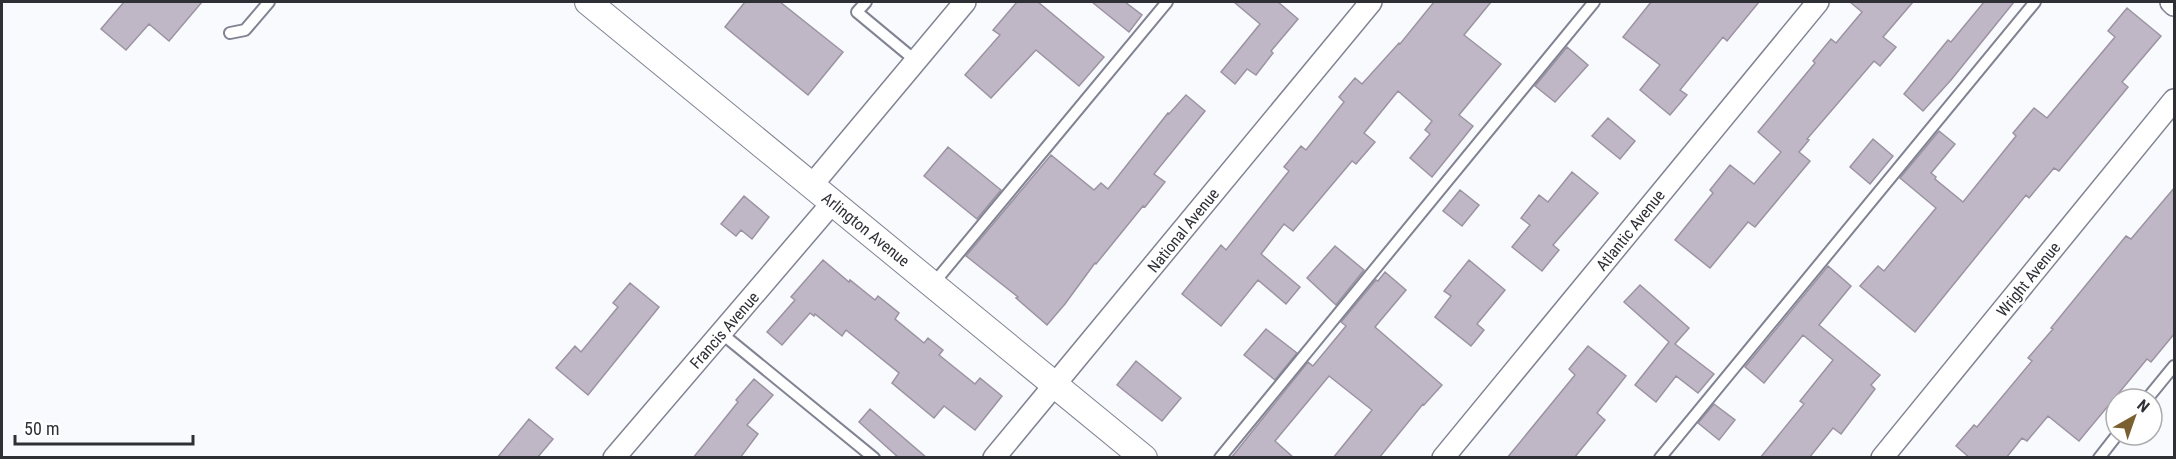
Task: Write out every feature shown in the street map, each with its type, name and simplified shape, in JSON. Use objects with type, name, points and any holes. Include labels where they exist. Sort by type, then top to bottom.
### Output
[{"type":"street","name":"Arlington Avenue","points":[[588,2],[1144,458]]},
{"type":"street","points":[[812,185],[965,2]]},
{"type":"street","name":"National Avenue","points":[[994,458],[1371,2]]},
{"type":"street","name":"Atlantic Avenue","points":[[1443,458],[1818,2]]},
{"type":"street","points":[[2171,2],[2175,4]]},
{"type":"street","name":"Wright Avenue","points":[[1882,458],[2175,100]]},
{"type":"street","name":"Francis Avenue","points":[[614,458],[833,202]]},
{"type":"lane","points":[[230,33],[245,30],[269,2]]},
{"type":"lane","points":[[866,2],[857,12],[916,61]]},
{"type":"lane","points":[[933,284],[1167,2]]},
{"type":"lane","points":[[1220,458],[1594,2]]},
{"type":"lane","points":[[1660,458],[2035,2]]},
{"type":"lane","points":[[722,333],[874,458]]},
{"type":"lane","points":[[2157,387],[2175,366]]},
{"type":"building","points":[[124,2],[202,2],[169,41],[149,24],[126,50],[101,29]]},
{"type":"building","points":[[745,2],[780,2],[843,52],[808,95],[725,27]]},
{"type":"building","points":[[1017,2],[1038,2],[1104,57],[1079,86],[1036,50],[991,98],[965,75],[1000,35],[993,30]]},
{"type":"building","points":[[1092,2],[1125,2],[1142,15],[1129,32]]},
{"type":"building","points":[[1234,2],[1278,2],[1298,19],[1271,51],[1273,53],[1256,75],[1247,69],[1235,84],[1221,72],[1260,24]]},
{"type":"building","points":[[1434,2],[1491,2],[1464,35],[1501,64],[1459,115],[1473,126],[1432,177],[1410,158],[1430,134],[1425,130],[1432,121],[1398,91],[1364,133],[1375,142],[1356,164],[1352,161],[1293,231],[1284,224],[1261,254],[1300,287],[1286,304],[1258,280],[1221,326],[1182,294],[1221,245],[1226,250],[1289,171],[1284,167],[1301,146],[1306,150],[1344,102],[1339,97],[1355,78],[1362,84],[1400,44]]},
{"type":"building","points":[[1651,2],[1759,2],[1727,41],[1723,37],[1680,90],[1687,95],[1670,115],[1640,90],[1660,65],[1623,37]]},
{"type":"building","points":[[1850,2],[1913,2],[1883,37],[1896,47],[1880,66],[1874,61],[1807,139],[1809,140],[1799,152],[1810,161],[1755,227],[1748,222],[1710,268],[1675,240],[1713,193],[1710,190],[1730,165],[1754,184],[1781,152],[1758,132],[1815,63],[1813,61],[1831,39],[1836,43],[1862,12]]},
{"type":"building","points":[[1984,2],[2014,2],[1923,111],[1904,94],[1948,40],[1951,42]]},
{"type":"building","points":[[2127,8],[2161,36],[2122,82],[2128,87],[2059,171],[2054,168],[2029,198],[2026,195],[1915,332],[1860,286],[1878,266],[1884,271],[1936,208],[1900,178],[1939,131],[1955,144],[1931,173],[1963,202],[2016,136],[2013,133],[2034,108],[2047,118],[2115,37],[2108,31]]},
{"type":"building","points":[[1567,47],[1588,65],[1555,102],[1535,86]]},
{"type":"building","points":[[1186,95],[1205,111],[1154,174],[1165,182],[1095,263],[1047,325],[1016,298],[1018,297],[966,256],[1051,155],[1094,190],[1101,183],[1108,189],[1168,113]]},
{"type":"building","points":[[1608,118],[1635,141],[1620,159],[1592,136]]},
{"type":"building","points":[[1873,139],[1893,156],[1870,184],[1850,167]]},
{"type":"building","points":[[948,147],[1001,190],[977,219],[924,176]]},
{"type":"building","points":[[1572,172],[1598,193],[1553,245],[1559,250],[1542,271],[1512,247],[1530,225],[1521,218],[1539,195],[1548,202]]},
{"type":"building","points":[[2175,187],[2175,333],[2151,362],[2147,359],[2124,387],[2104,387],[2104,411],[2079,441],[2048,416],[2027,441],[2022,438],[2006,458],[1970,458],[1956,446],[1974,425],[1977,427],[2032,361],[2028,358],[2126,236],[2131,239]]},
{"type":"building","points":[[1460,190],[1479,205],[1462,226],[1443,211]]},
{"type":"building","points":[[744,196],[769,217],[752,239],[741,230],[736,236],[721,224]]},
{"type":"building","points":[[1335,246],[1364,270],[1336,305],[1307,278]]},
{"type":"building","points":[[823,260],[849,282],[850,280],[875,300],[878,296],[899,313],[895,319],[924,343],[928,338],[943,350],[939,355],[975,384],[980,378],[1002,396],[975,430],[944,406],[934,418],[892,383],[899,373],[846,330],[842,336],[815,314],[814,316],[810,313],[782,345],[767,332],[795,300],[791,297]]},
{"type":"building","points":[[1469,260],[1505,290],[1477,324],[1484,330],[1471,346],[1435,317],[1451,296],[1444,291]]},
{"type":"building","points":[[1828,266],[1851,286],[1819,325],[1880,375],[1871,385],[1875,389],[1841,434],[1833,428],[1809,458],[1760,458],[1804,404],[1800,401],[1833,360],[1803,335],[1764,383],[1745,367]]},
{"type":"building","points":[[1385,272],[1406,290],[1375,327],[1442,385],[1423,404],[1379,458],[1333,458],[1372,410],[1329,376],[1275,441],[1294,458],[1231,458],[1308,362],[1313,366],[1346,326],[1341,322]]},
{"type":"building","points":[[630,283],[659,307],[588,395],[556,368],[575,346],[581,352],[618,307],[613,303]]},
{"type":"building","points":[[1640,285],[1689,328],[1675,344],[1714,374],[1698,393],[1676,376],[1656,402],[1635,385],[1669,342],[1624,302]]},
{"type":"building","points":[[1266,329],[1297,353],[1275,380],[1244,355]]},
{"type":"building","points":[[1588,346],[1626,376],[1597,413],[1605,420],[1574,458],[1507,458],[1575,375],[1569,369]]},
{"type":"building","points":[[1136,361],[1181,398],[1162,421],[1117,385]]},
{"type":"building","points":[[754,379],[773,395],[747,425],[758,434],[740,458],[693,458],[738,402],[736,400]]},
{"type":"building","points":[[1714,404],[1735,420],[1719,440],[1698,423]]},
{"type":"building","points":[[870,409],[927,458],[899,458],[859,422]]},
{"type":"building","points":[[529,419],[553,439],[537,458],[497,458]]}]
